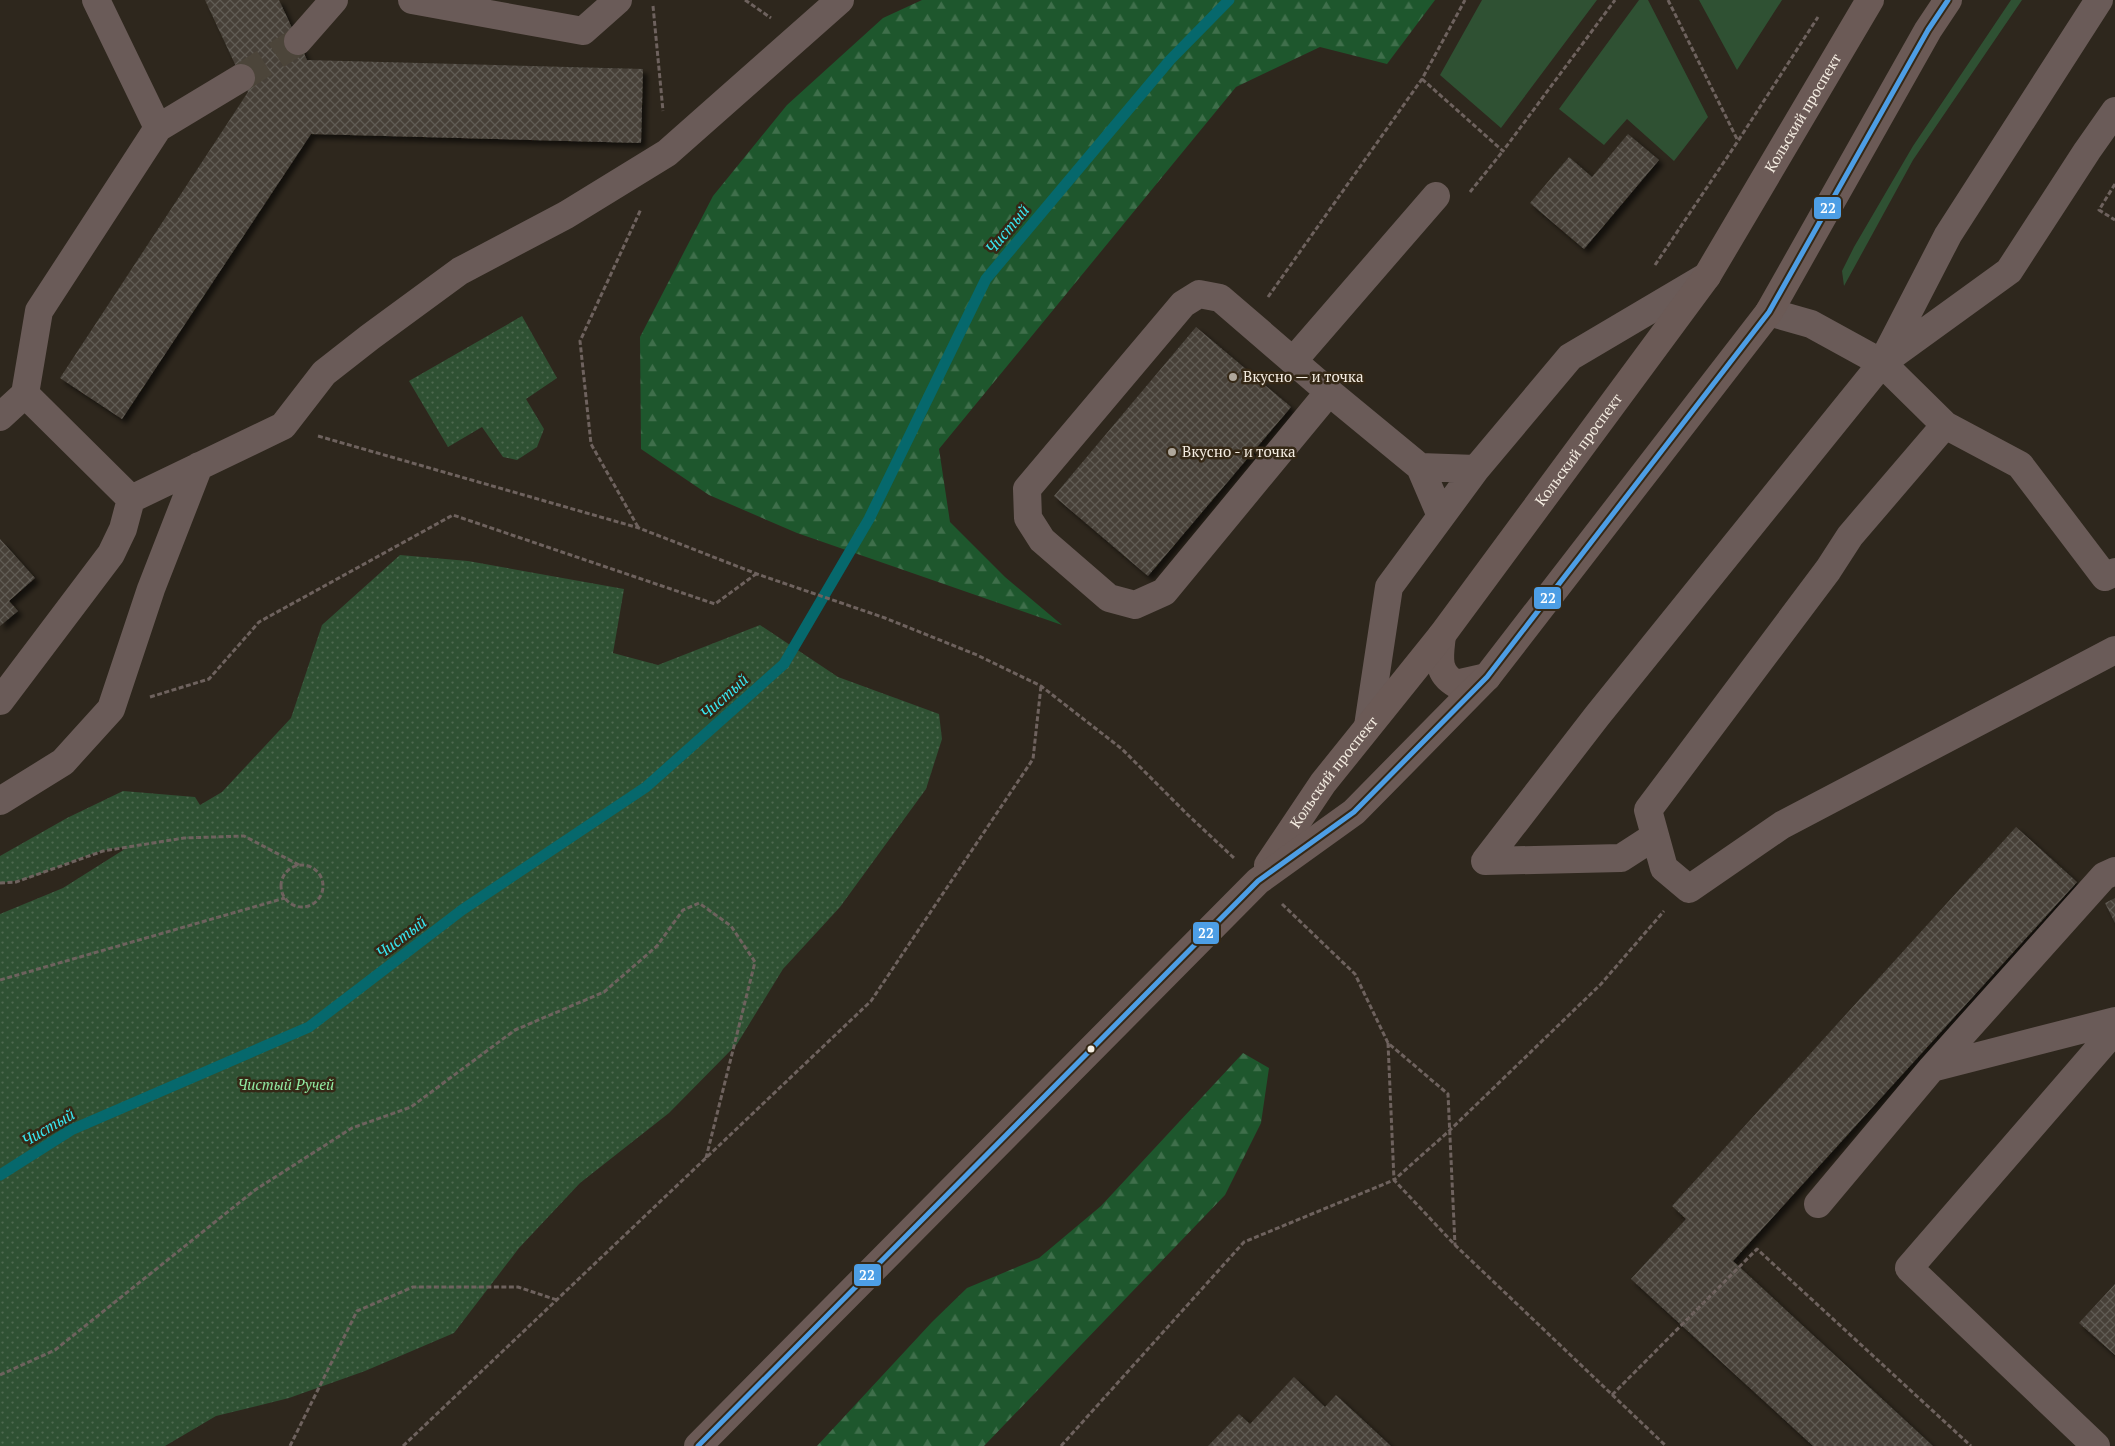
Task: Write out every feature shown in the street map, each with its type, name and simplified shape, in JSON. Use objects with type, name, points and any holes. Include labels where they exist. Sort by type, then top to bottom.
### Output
[{"type":"main road","name":"Кольский проспект","points":[[1258,880],[1323,783],[1442,635],[1707,276],[1870,0]]},
{"type":"main road","name":"Кольский проспект","points":[[698,1446],[1258,880],[1354,812],[1487,677],[1769,312],[1928,30],[1948,0]]},
{"type":"main road","points":[[1442,635],[1440,659],[1446,678],[1456,684],[1487,677]]},
{"type":"street","points":[[96,0],[158,128]]},
{"type":"street","points":[[298,41],[334,0]]},
{"type":"street","points":[[412,0],[583,31],[618,0]]},
{"type":"street","points":[[0,701],[111,554],[123,529],[131,499],[283,426],[324,372],[460,270],[566,215],[667,153],[840,0]]},
{"type":"street","points":[[1655,836],[1621,858],[1485,861],[1597,716],[1882,363],[1948,236],[2099,0]]},
{"type":"street","points":[[0,417],[25,394],[39,311],[158,128],[241,78]]},
{"type":"street","points":[[1882,363],[2009,271],[2087,150],[2115,111]]},
{"type":"street","points":[[1293,361],[1436,196]]},
{"type":"street","points":[[1368,726],[1389,587],[1476,469],[1570,357],[1707,276]]},
{"type":"street","points":[[1329,392],[1164,592],[1135,605],[1109,598],[1042,540],[1028,518],[1027,489],[1182,304],[1199,294],[1220,298],[1420,467],[1441,516]]},
{"type":"street","points":[[1769,312],[1811,324],[1882,363],[1945,425],[2020,465],[2105,577],[2115,572]]},
{"type":"street","points":[[25,394],[131,499]]},
{"type":"street","points":[[1945,425],[1850,536],[1828,570],[1648,810],[1664,868],[1689,889],[1782,825],[2115,650]]},
{"type":"street","points":[[0,801],[63,762],[111,709],[152,589],[199,466]]},
{"type":"street","points":[[1420,467],[1476,469]]},
{"type":"street","points":[[1818,1204],[1932,1068],[2104,876],[2115,871]]},
{"type":"street","points":[[1932,1068],[2115,1021]]},
{"type":"street","points":[[2096,1446],[1909,1268],[2115,1030]]},
{"type":"path","points":[[652,0],[667,153]]},
{"type":"path","points":[[1249,323],[1422,79],[1465,0]]},
{"type":"path","points":[[1466,197],[1503,151],[1615,0]]},
{"type":"path","points":[[1668,0],[1738,141]]},
{"type":"path","points":[[1655,265],[1818,17]]},
{"type":"path","points":[[1422,79],[1503,151]]},
{"type":"path","points":[[2115,184],[2099,210],[2115,220]]},
{"type":"path","points":[[639,528],[591,444],[580,341],[642,207]]},
{"type":"path","points":[[283,426],[639,528],[757,574],[886,618],[977,655],[1041,686],[1122,749],[1188,816],[1258,880],[1355,974],[1388,1043],[1394,1180],[1455,1245],[1666,1446]]},
{"type":"path","points":[[111,709],[209,679],[260,622],[453,515],[715,604],[757,574]]},
{"type":"path","points":[[403,1446],[870,1001],[1033,759],[1041,686]]},
{"type":"path","points":[[0,883],[16,882],[103,851],[184,838],[244,836],[299,865]]},
{"type":"path","points":[[299,865],[306,865],[317,872],[322,884],[320,897],[315,902],[302,907],[290,903],[285,898],[280,885],[282,878],[292,867],[299,865]]},
{"type":"path","points":[[1061,1446],[1244,1242],[1394,1180],[1449,1131],[1601,984],[1664,911],[1689,889]]},
{"type":"path","points":[[0,980],[285,898]]},
{"type":"path","points":[[0,1375],[55,1350],[256,1190],[352,1128],[411,1107],[515,1030],[604,992],[657,946],[683,910],[699,903],[731,926],[755,962],[706,1158]]},
{"type":"path","points":[[1388,1043],[1448,1094],[1455,1245]]},
{"type":"path","points":[[1612,1395],[1757,1249],[1971,1446]]},
{"type":"path","points":[[290,1446],[357,1311],[413,1287],[518,1287],[557,1300]]},
{"type":"green space","points":[[922,0],[1435,0],[1387,64],[1320,47],[1236,87],[939,449],[950,522],[1005,577],[1062,625],[797,533],[709,495],[641,449],[640,337],[713,196],[787,105],[883,18]]},
{"type":"green space","points":[[1482,0],[1597,0],[1501,128],[1440,75]]},
{"type":"green space","points":[[1639,0],[1648,0],[1708,117],[1674,161],[1627,119],[1604,145],[1559,109]]},
{"type":"green space","points":[[1699,0],[1782,0],[1737,70]]},
{"type":"green space","points":[[2011,0],[2022,0],[1913,160],[1844,286],[1842,271],[1854,247],[1913,146]]},
{"type":"green space","points":[[522,316],[557,378],[526,399],[544,429],[537,447],[517,460],[503,457],[482,427],[448,447],[409,381]]},
{"type":"green space","name":"Чистый Ручей","points":[[400,555],[468,561],[624,589],[613,653],[658,665],[760,625],[838,677],[939,714],[942,739],[926,789],[840,907],[783,969],[737,1044],[669,1113],[580,1183],[519,1248],[454,1333],[365,1371],[289,1398],[216,1416],[165,1446],[0,1446],[0,914],[63,888],[128,847],[95,853],[48,871],[16,881],[0,883],[0,856],[67,818],[123,791],[195,797],[200,805],[222,792],[291,718],[322,625]]},
{"type":"green space","points":[[1243,1053],[1269,1068],[1261,1123],[1225,1195],[984,1446],[817,1446],[932,1322],[967,1288],[1039,1258],[1101,1206]]},
{"type":"building","points":[[205,0],[279,0],[307,60],[643,69],[641,143],[311,134],[122,419],[60,378],[248,92]]},
{"type":"building","points":[[1628,134],[1659,160],[1584,249],[1530,203],[1569,157],[1592,177]]},
{"type":"building","name":"Вкусно - и точка","points":[[1196,327],[1291,407],[1148,576],[1054,496]]},
{"type":"building","points":[[0,539],[35,578],[9,601],[18,611],[0,626]]},
{"type":"building","points":[[2016,827],[2077,882],[1733,1261],[1933,1446],[1813,1446],[1631,1279],[1686,1219],[1672,1206]]},
{"type":"building","points":[[2115,898],[2115,923],[2105,903]]},
{"type":"building","points":[[2115,1284],[2115,1355],[2079,1323]]},
{"type":"building","points":[[1294,1377],[1325,1407],[1336,1395],[1391,1446],[1208,1446],[1239,1414],[1250,1424]]},
{"type":"waterway","name":"Чистый","points":[[0,1175],[71,1130],[309,1027],[462,910],[646,787],[784,664],[869,519],[986,279],[1170,60],[1229,0]]},
{"type":"tunnel","points":[[241,78],[298,41]]},
{"type":"transit line","name":"22","points":[[698,1446],[1258,881],[1354,812],[1487,677],[1769,312],[1928,30],[1948,0]]},
{"type":"place","name":"Вкусно — и точка","points":[[1233,377]]},
{"type":"place","name":"Вкусно - и точка","points":[[1172,452]]}]
